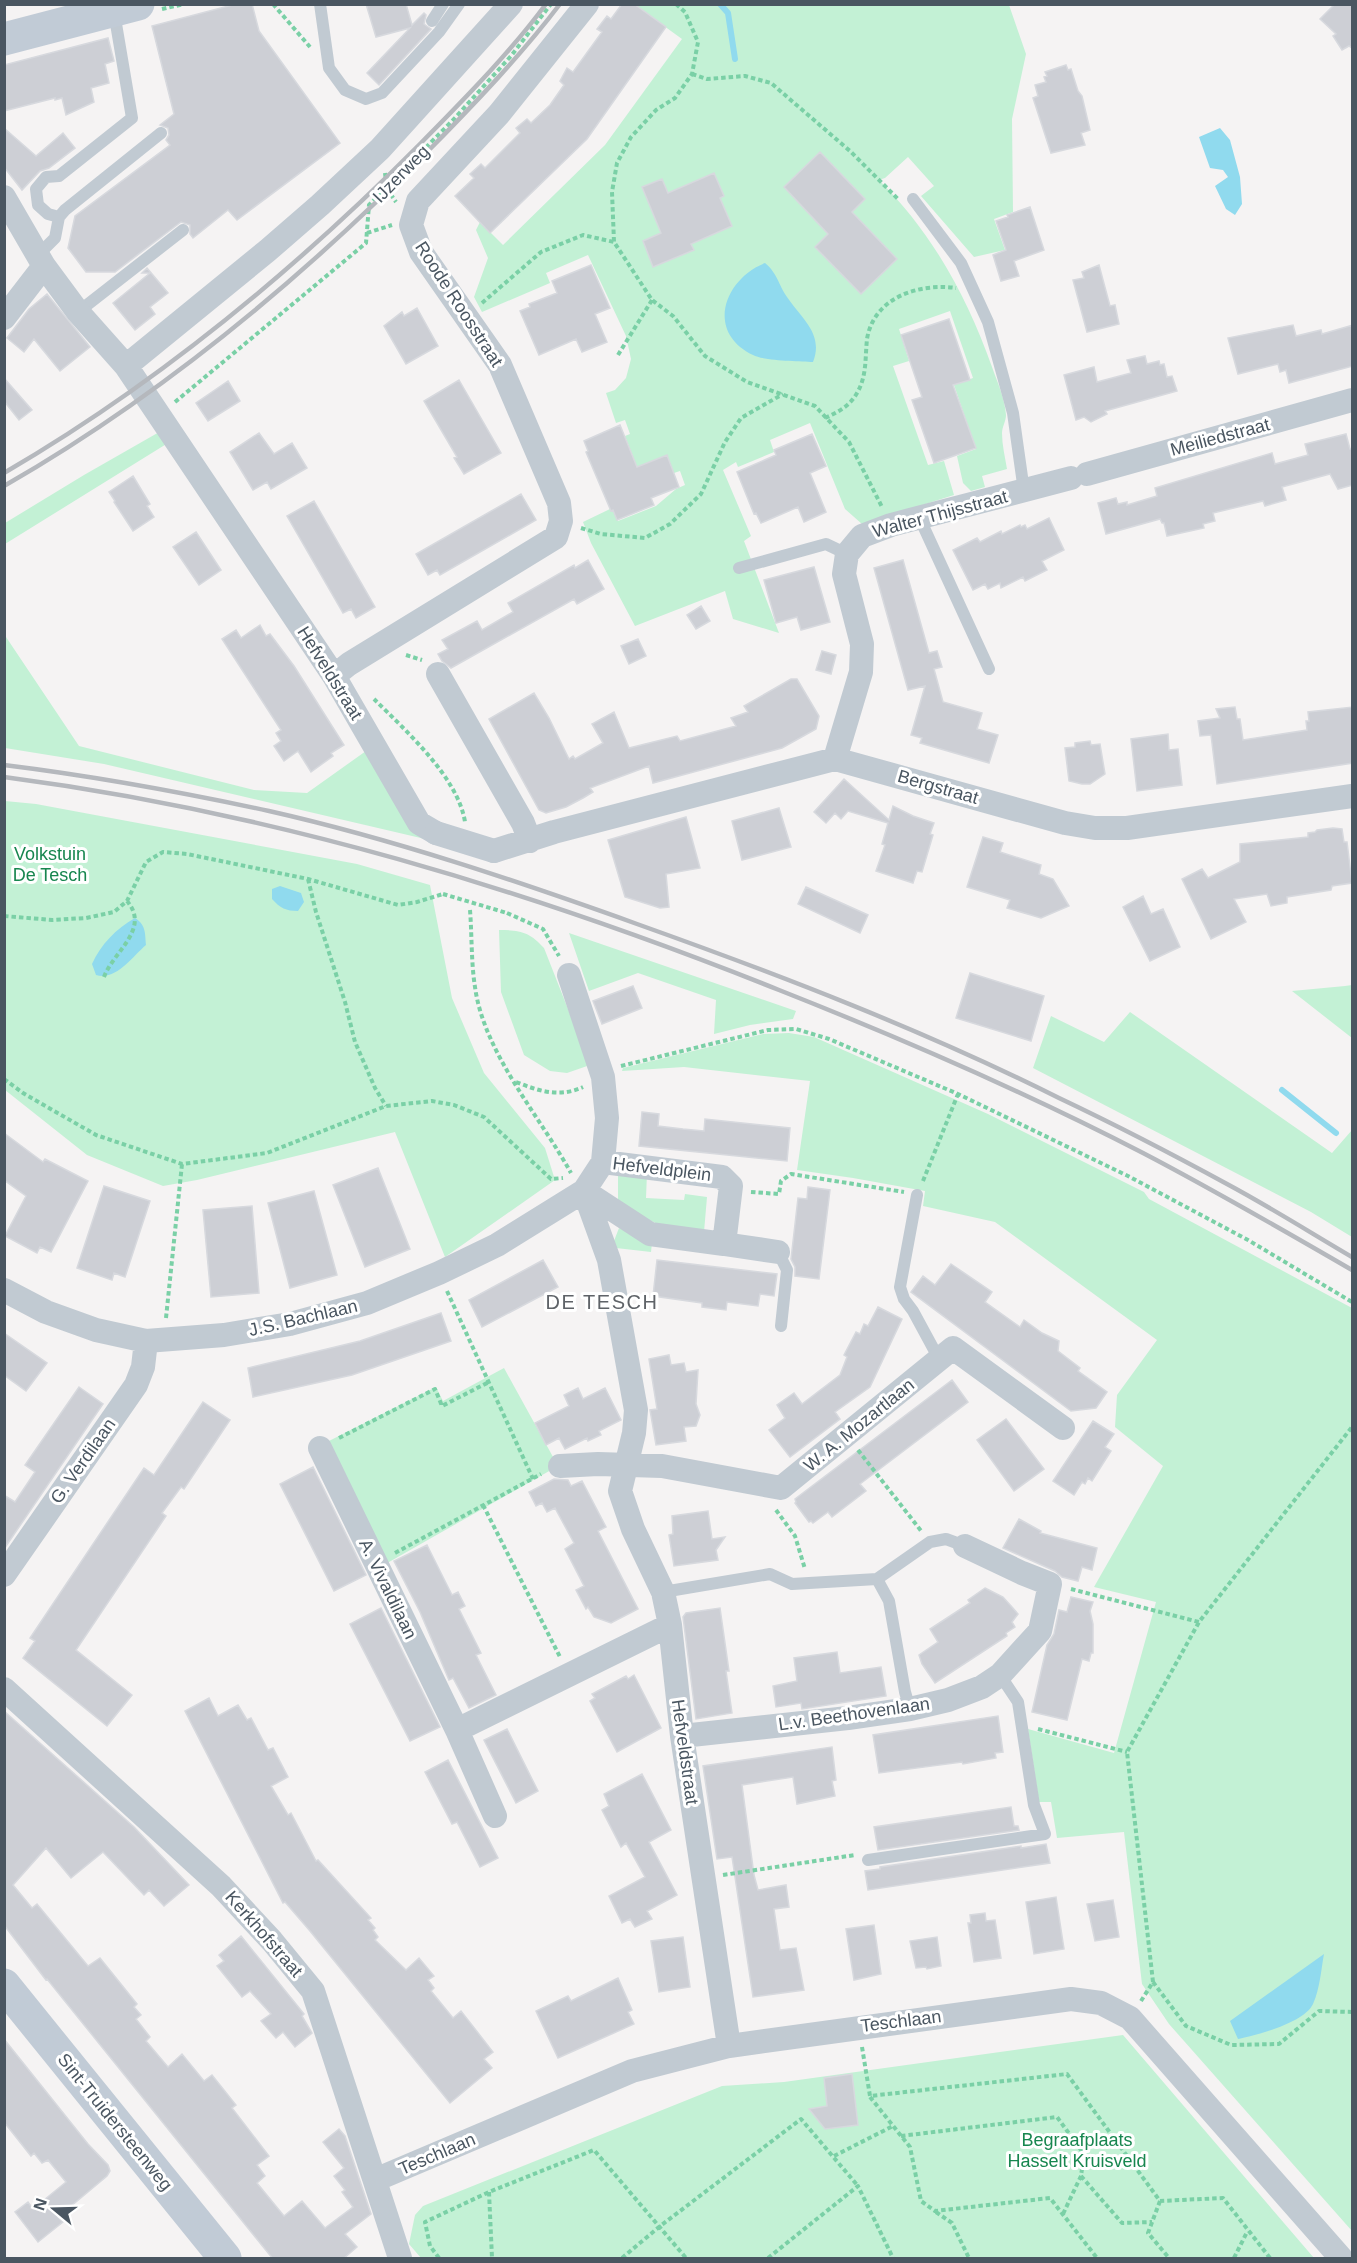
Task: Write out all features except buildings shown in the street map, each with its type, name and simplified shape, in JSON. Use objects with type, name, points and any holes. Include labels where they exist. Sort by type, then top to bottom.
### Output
[{"type":"main road","points":[[4,39],[126,8]]},
{"type":"main road","name":"Sint-Truidersteenweg","points":[[4,1985],[225,2259]]},
{"type":"street","name":"IJzerweg","points":[[126,366],[276,243],[380,148],[511,4]]},
{"type":"street","name":"Roode Roosstraat","points":[[561,521],[559,503],[500,365],[422,252],[411,225],[418,201],[499,114],[587,4]]},
{"type":"street","name":"Hefveldstraat","points":[[4,197],[41,261],[78,312],[126,366],[334,676],[419,823],[436,833],[494,850],[530,841]]},
{"type":"street","points":[[4,318],[41,261]]},
{"type":"street","name":"Meiliedstraat","points":[[1079,476],[1353,400]]},
{"type":"street","name":"Walter Thijsstraat","points":[[847,554],[862,536],[891,525],[1079,476]]},
{"type":"street","points":[[334,676],[556,537],[561,521]]},
{"type":"street","points":[[438,674],[523,823],[530,841],[554,832],[835,759],[861,672],[862,644],[844,574],[847,554]]},
{"type":"street","name":"Bergstraat","points":[[835,759],[1065,823],[1095,828],[1127,828],[1353,796]]},
{"type":"street","points":[[569,975],[603,1077],[607,1118],[603,1162],[584,1191],[650,1234],[778,1252]]},
{"type":"street","name":"Hefveldplein","points":[[603,1162],[722,1177],[731,1186],[724,1244]]},
{"type":"street","name":"Hefveldstraat","points":[[584,1191],[609,1260],[636,1410],[634,1433],[620,1491],[633,1530],[663,1592],[670,1625],[682,1736],[729,2046]]},
{"type":"street","name":"J.S. Bachlaan","points":[[4,1290],[46,1312],[96,1330],[154,1341],[224,1335],[290,1324],[367,1303],[439,1274],[498,1245],[584,1191]]},
{"type":"street","name":"G. Verdilaan","points":[[4,1575],[136,1384],[154,1341]]},
{"type":"street","points":[[939,1359],[953,1348],[1063,1428]]},
{"type":"street","name":"W. A. Mozartlaan","points":[[625,1466],[662,1466],[781,1488],[939,1359]]},
{"type":"street","name":"A. Vivaldilaan","points":[[320,1448],[457,1730],[495,1816]]},
{"type":"street","points":[[560,1466],[598,1464],[625,1466]]},
{"type":"street","name":"L.v. Beethovenlaan","points":[[682,1736],[910,1709],[948,1700],[982,1687],[1000,1675],[1040,1631],[1050,1584],[966,1546]]},
{"type":"street","points":[[457,1730],[670,1625]]},
{"type":"street","name":"Kerkhofstraat","points":[[4,1689],[221,1886],[272,1941],[313,1991],[400,2259]]},
{"type":"street","name":"Teschlaan","points":[[375,2180],[632,2071],[729,2046],[860,2026],[1071,1999],[1101,2003],[1130,2018],[1341,2259]]},
{"type":"lane","points":[[320,4],[329,68],[345,90],[366,99],[382,93],[440,32],[459,4]]},
{"type":"lane","points":[[432,21],[443,4]]},
{"type":"lane","points":[[59,217],[48,214],[38,205],[36,189],[46,177],[59,176],[132,118],[126,8]]},
{"type":"lane","points":[[41,261],[55,238],[59,217],[65,210],[161,133]]},
{"type":"lane","points":[[909,204],[961,263],[988,322],[1014,413],[1024,491]]},
{"type":"lane","points":[[78,312],[183,230]]},
{"type":"lane","points":[[921,519],[990,669]]},
{"type":"lane","points":[[739,568],[826,544],[847,554]]},
{"type":"lane","points":[[917,1194],[900,1287],[904,1299],[939,1359]]},
{"type":"lane","points":[[778,1252],[787,1270],[781,1326]]},
{"type":"lane","points":[[663,1592],[770,1574],[792,1584],[877,1579],[930,1542],[946,1539],[966,1546]]},
{"type":"lane","points":[[877,1579],[889,1601],[910,1709]]},
{"type":"lane","points":[[862,1857],[1045,1834],[1034,1805],[1018,1702],[1000,1675]]},
{"type":"path","points":[[273,4],[329,68]]},
{"type":"path","name":"IJzerweg","points":[[172,405],[366,243],[369,205],[387,189],[504,64],[551,4]]},
{"type":"path","points":[[676,4],[685,12],[698,42],[692,74],[675,98],[657,110],[631,137],[617,163],[612,192],[614,242],[651,300],[673,316],[705,356],[747,382],[815,406],[849,442],[891,525]]},
{"type":"path","points":[[692,74],[707,79],[745,76],[771,83],[909,204]]},
{"type":"path","points":[[367,233],[397,223]]},
{"type":"path","points":[[466,317],[541,252],[584,235],[614,242]]},
{"type":"path","points":[[825,418],[844,409],[857,393],[867,364],[867,338],[876,315],[892,299],[910,290],[937,286],[960,289],[954,279]]},
{"type":"path","points":[[618,355],[651,300]]},
{"type":"path","points":[[561,521],[601,534],[645,538],[670,524],[701,494],[725,442],[741,418],[783,394]]},
{"type":"path","points":[[398,656],[415,656],[430,665],[438,674]]},
{"type":"path","points":[[371,696],[433,760],[460,807],[465,827]]},
{"type":"path","points":[[4,916],[52,920],[86,918],[114,912],[127,901],[146,862],[163,852],[187,854],[308,879],[398,904],[417,902],[444,894],[507,913],[543,929],[569,975]]},
{"type":"path","points":[[308,879],[355,1042],[375,1088],[386,1106]]},
{"type":"path","points":[[104,977],[110,964],[130,937],[135,918],[134,910],[127,901]]},
{"type":"path","points":[[4,1079],[23,1093],[96,1135],[182,1164],[267,1153],[386,1106],[432,1101],[454,1105],[484,1117],[551,1179],[573,1177],[553,1140],[498,1056],[475,988],[470,910]]},
{"type":"path","points":[[516,1082],[544,1093],[554,1094],[578,1089],[619,1066],[653,1056],[768,1030],[796,1029],[829,1039],[958,1094],[1128,1176],[1248,1240],[1353,1302]]},
{"type":"path","points":[[731,1186],[739,1191],[779,1194],[781,1181],[791,1174],[917,1194],[958,1094]]},
{"type":"path","points":[[154,1341],[182,1164]]},
{"type":"path","points":[[439,1274],[533,1479]]},
{"type":"path","points":[[320,1448],[435,1389],[442,1406],[489,1382]]},
{"type":"path","points":[[1353,1427],[1199,1622],[1127,1752],[1153,1982],[1186,2026],[1231,2045],[1279,2043],[1319,2011],[1353,2012]]},
{"type":"path","points":[[846,1435],[930,1542]]},
{"type":"path","points":[[376,1564],[560,1466]]},
{"type":"path","points":[[757,1483],[795,1536],[809,1582]]},
{"type":"path","points":[[483,1505],[569,1675]]},
{"type":"path","points":[[1092,1595],[1199,1622]]},
{"type":"path","points":[[1023,1725],[1127,1752]]},
{"type":"path","points":[[704,1877],[862,1857]]},
{"type":"path","points":[[1130,2018],[1153,1982]]},
{"type":"path","points":[[860,2026],[870,2096],[910,2147],[921,2201],[952,2223],[969,2259]]},
{"type":"path","points":[[870,2096],[1067,2074],[1160,2201]]},
{"type":"path","points":[[901,2136],[1057,2117],[1084,2154],[1081,2176],[1063,2214]]},
{"type":"path","points":[[622,2259],[659,2227],[801,2119],[858,2186],[893,2259]]},
{"type":"path","points":[[834,2156],[893,2126]]},
{"type":"path","points":[[439,2259],[430,2246],[424,2222],[489,2192],[594,2150],[686,2259]]},
{"type":"path","points":[[1081,2176],[1122,2223],[1152,2222]]},
{"type":"path","points":[[768,2259],[858,2186]]},
{"type":"path","points":[[489,2192],[492,2259]]},
{"type":"path","points":[[935,2211],[1050,2198],[1097,2259]]},
{"type":"path","points":[[1160,2201],[1223,2198],[1270,2259]]},
{"type":"path","points":[[1160,2201],[1148,2233],[1169,2259]]},
{"type":"path","points":[[1234,2259],[1248,2232]]},
{"type":"green space","points":[[635,5],[1009,5],[1026,54],[1012,119],[1013,212],[994,219],[1005,250],[974,257],[921,196],[934,186],[908,157],[885,178],[879,180],[916,222],[931,244],[971,315],[1001,390],[1006,415],[1002,438],[1007,469],[982,476],[985,487],[971,491],[963,483],[957,456],[976,449],[954,385],[973,378],[950,311],[899,329],[909,361],[893,366],[928,465],[944,461],[954,495],[862,524],[845,509],[810,423],[770,440],[774,452],[738,467],[736,462],[723,470],[751,536],[744,541],[779,633],[733,619],[725,591],[635,626],[591,543],[583,522],[610,509],[618,521],[656,506],[676,489],[685,485],[680,471],[674,473],[637,467],[625,436],[630,434],[625,420],[616,423],[606,393],[615,390],[626,378],[631,359],[626,336],[588,255],[546,273],[550,283],[482,312],[474,297],[488,258],[476,230],[480,222],[503,245],[605,145],[682,39]]},
{"type":"green space","points":[[161,431],[168,443],[5,544],[5,523]]},
{"type":"green space","points":[[4,634],[79,746],[254,790],[307,793],[366,751],[425,839],[104,764],[5,748]]},
{"type":"green space","name":"Volkstuin De Tesch","points":[[5,801],[36,804],[357,864],[430,885],[452,998],[484,1073],[545,1148],[555,1180],[445,1257],[395,1132],[197,1180],[163,1186],[87,1155],[5,1090]]},
{"type":"green space","points":[[499,930],[524,933],[534,938],[544,948],[590,1065],[567,1073],[550,1071],[524,1055],[501,992]]},
{"type":"green space","points":[[569,933],[796,1011],[793,1019],[750,1025],[714,1034],[716,1000],[638,973],[589,991]]},
{"type":"green space","points":[[1352,985],[1352,1038],[1292,991],[1345,986]]},
{"type":"green space","points":[[1130,1012],[1332,1153],[1352,1130],[1352,1237],[1311,1212],[1033,1068],[1051,1016],[1104,1042]]},
{"type":"green space","points":[[789,1033],[814,1037],[988,1114],[1144,1192],[1149,1199],[1352,1308],[1352,2231],[1169,2024],[1142,1984],[1124,1832],[1057,1838],[1051,1802],[1039,1802],[1028,1729],[1114,1753],[1156,1602],[1094,1587],[1163,1466],[1115,1427],[1117,1395],[1157,1340],[995,1222],[923,1206],[925,1191],[797,1170],[810,1081],[684,1067],[622,1071],[623,1068],[763,1034]]},
{"type":"green space","points":[[618,1170],[647,1173],[646,1198],[684,1200],[685,1194],[707,1197],[704,1232],[664,1227],[618,1205]]},
{"type":"green space","points":[[619,1228],[652,1243],[651,1252],[616,1248],[614,1241]]},
{"type":"green space","points":[[504,1368],[558,1466],[382,1566],[325,1443],[436,1387],[443,1401]]},
{"type":"green space","name":"Begraafplaats Hasselt Kruisveld","points":[[1123,2035],[1314,2258],[421,2258],[409,2244],[415,2215],[423,2206],[722,2086],[784,2082]]},
{"type":"water","points":[[1220,128],[1230,140],[1240,177],[1242,204],[1235,215],[1226,209],[1215,186],[1228,177],[1223,170],[1210,168],[1199,137]]},
{"type":"water","points":[[765,263],[773,271],[787,297],[814,335],[816,352],[813,362],[758,357],[738,345],[729,333],[725,320],[726,306],[731,293],[739,281]]},
{"type":"water","points":[[280,886],[301,893],[304,902],[298,911],[283,908],[272,899],[272,889]]},
{"type":"water","points":[[135,918],[143,926],[146,945],[117,971],[110,975],[96,975],[92,964],[100,950],[115,932]]},
{"type":"water","points":[[1324,1954],[1317,1992],[1308,2011],[1279,2027],[1238,2039],[1230,2021]]},
{"type":"waterway","points":[[720,4],[728,13],[735,59]]},
{"type":"waterway","points":[[1282,1090],[1336,1133]]},
{"type":"railway","points":[[4,473],[116,401],[223,322],[275,279],[325,235],[421,143],[502,58],[546,4]]},
{"type":"railway","points":[[4,486],[119,413],[230,331],[283,287],[385,194],[433,146],[515,59],[560,4]]},
{"type":"railway","points":[[4,765],[170,791],[269,811],[362,834],[501,877],[691,943],[851,1005],[1008,1073],[1186,1162],[1352,1257]]},
{"type":"railway","points":[[4,777],[104,792],[301,833],[398,859],[590,919],[779,990],[963,1067],[1143,1153],[1352,1270]]},
{"type":"district","name":"DE TESCH","points":[[602,1302]]}]
